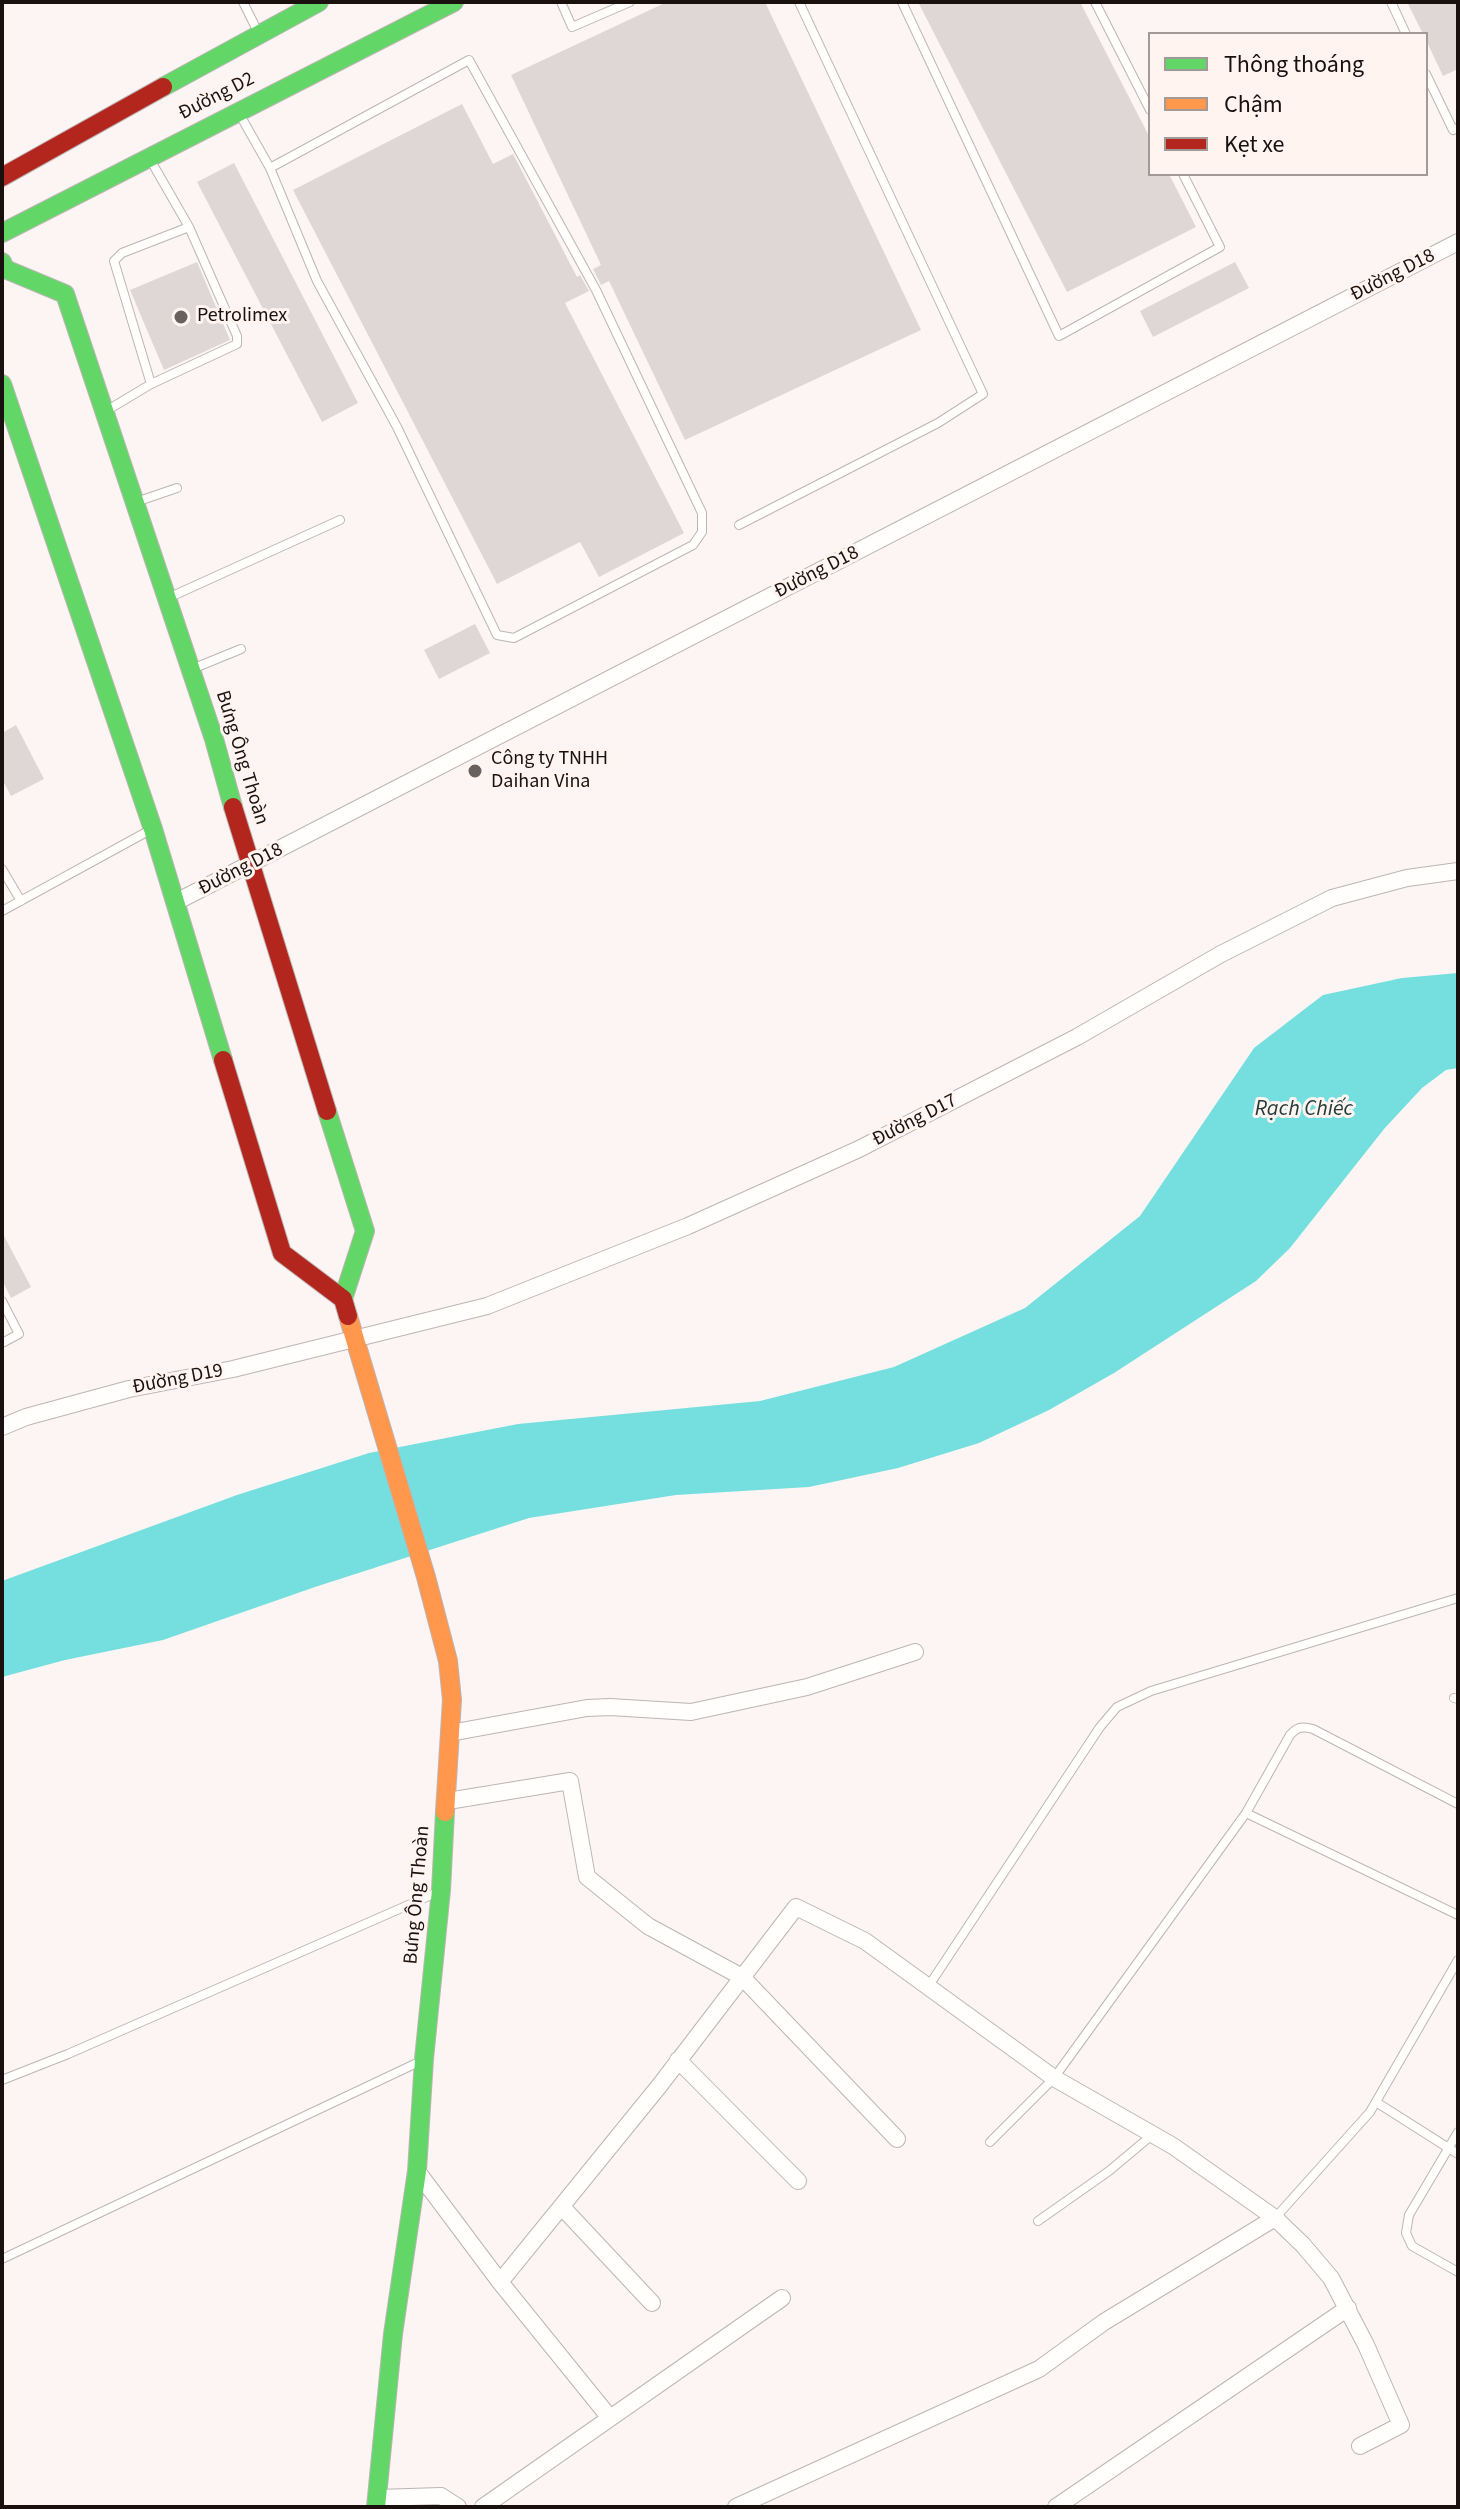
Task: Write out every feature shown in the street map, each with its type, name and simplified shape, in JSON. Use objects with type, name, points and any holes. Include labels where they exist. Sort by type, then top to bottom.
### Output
[{"type":"street","name":"Đường D2","points":[[2,177],[110,117],[118,97],[186,59],[215,58],[319,2]]},
{"type":"street","name":"Đường D2","points":[[2,233],[454,2]]},
{"type":"street","name":"Đường D18","points":[[176,902],[1458,242]]},
{"type":"street","name":"Bưng Ông Thoàn","points":[[3,269],[65,294],[214,739],[250,866],[365,1231],[343,1299],[448,1661],[452,1700],[448,1801],[417,2171],[393,2334],[376,2503]]},
{"type":"street","points":[[2,384],[153,829],[282,1253],[343,1299]]},
{"type":"street","name":"Đường D17","points":[[356,1338],[487,1306],[688,1226],[859,1149],[1077,1037],[1221,954],[1332,898],[1407,878],[1458,871]]},
{"type":"street","name":"Đường D19","points":[[2,1427],[26,1417],[129,1389],[233,1369],[356,1338]]},
{"type":"street","points":[[450,1733],[587,1708],[691,1712],[807,1687],[915,1652]]},
{"type":"street","points":[[448,1801],[570,1781],[587,1877],[648,1926],[742,1977],[897,2139]]},
{"type":"street","points":[[500,2282],[796,1907],[865,1941],[1054,2078],[1173,2146],[1275,2218],[1331,2278],[1348,2308],[1401,2425],[1360,2446]]},
{"type":"street","points":[[678,2060],[798,2181]]},
{"type":"street","points":[[417,2171],[500,2282],[610,2418]]},
{"type":"street","points":[[562,2207],[652,2303]]},
{"type":"street","points":[[736,2507],[1039,2369],[1104,2322],[1275,2218]]},
{"type":"street","points":[[483,2507],[782,2298]]},
{"type":"street","points":[[1056,2507],[1348,2308]]},
{"type":"street","points":[[376,2503],[441,2496],[458,2507]]},
{"type":"lane","points":[[243,2],[259,33]]},
{"type":"lane","points":[[561,2],[572,27],[630,2]]},
{"type":"lane","points":[[739,525],[938,423],[983,394],[799,2]]},
{"type":"lane","points":[[902,2],[1059,336],[1220,247],[1184,176]]},
{"type":"lane","points":[[1095,2],[1148,106]]},
{"type":"lane","points":[[1391,2],[1405,32]]},
{"type":"lane","points":[[238,111],[270,168],[317,281],[397,427],[497,635],[514,638],[693,545],[702,532],[702,513],[596,290],[469,60],[270,168]]},
{"type":"lane","points":[[1428,78],[1453,130],[1458,128]]},
{"type":"lane","points":[[106,411],[151,384],[237,344],[237,336],[189,227],[149,157]]},
{"type":"lane","points":[[151,384],[114,261],[122,253],[189,227]]},
{"type":"lane","points":[[136,502],[177,488]]},
{"type":"lane","points":[[168,598],[340,520]]},
{"type":"lane","points":[[191,669],[241,649]]},
{"type":"lane","points":[[2,911],[153,829]]},
{"type":"lane","points":[[2,869],[21,901]]},
{"type":"lane","points":[[2,1301],[19,1334],[2,1343]]},
{"type":"lane","points":[[928,1987],[1100,1727],[1117,1707],[1151,1691],[1458,1598]]},
{"type":"lane","points":[[990,2142],[1054,2078],[1246,1813],[1295,1728],[1313,1729],[1458,1804]]},
{"type":"lane","points":[[1246,1813],[1458,1915]]},
{"type":"lane","points":[[2,2080],[441,1890]]},
{"type":"lane","points":[[1275,2218],[1370,2112],[1458,1960]]},
{"type":"lane","points":[[2,2259],[424,2059]]},
{"type":"lane","points":[[1376,2102],[1458,2154]]},
{"type":"lane","points":[[1458,2132],[1409,2215],[1406,2233],[1412,2246],[1458,2272]]},
{"type":"lane","points":[[1038,2221],[1109,2171],[1153,2134]]},
{"type":"water","name":"Rạch Chiếc","points":[[1458,973],[1458,1068],[1446,1070],[1422,1088],[1384,1129],[1290,1248],[1256,1281],[1114,1373],[1049,1410],[979,1443],[898,1468],[809,1487],[676,1495],[529,1518],[163,1640],[65,1660],[2,1677],[2,1581],[237,1495],[369,1453],[518,1424],[760,1401],[894,1367],[1025,1308],[1140,1216],[1254,1048],[1323,995],[1402,978]]},
{"type":"building","points":[[667,2],[765,2],[921,330],[685,440],[609,281],[601,285],[593,269],[601,265],[511,75]]},
{"type":"building","points":[[918,2],[1080,2],[1148,134],[1148,176],[1170,176],[1196,227],[1067,292]]},
{"type":"building","points":[[1407,2],[1458,2],[1458,69],[1443,76],[1428,44],[1428,32],[1422,32]]},
{"type":"building","points":[[462,104],[493,164],[513,154],[577,277],[580,275],[589,291],[565,303],[684,533],[599,577],[580,542],[497,584],[293,190]]},
{"type":"building","points":[[234,163],[358,403],[322,422],[197,182]]},
{"type":"building","name":"Petrolimex","points":[[197,262],[230,340],[164,370],[130,290]]},
{"type":"building","points":[[1235,262],[1249,288],[1153,337],[1140,311]]},
{"type":"building","points":[[475,624],[490,653],[439,679],[424,650]]},
{"type":"building","points":[[16,725],[44,779],[11,796],[2,779],[2,733]]},
{"type":"building","points":[[2,1232],[31,1287],[11,1298],[2,1280]]},
{"type":"traffic: fast","points":[[163,87],[319,2]]},
{"type":"traffic: fast","points":[[2,233],[454,2]]},
{"type":"traffic: fast","points":[[2,262],[5,269],[65,294],[214,739],[233,807]]},
{"type":"traffic: fast","points":[[2,384],[153,829],[223,1060]]},
{"type":"traffic: fast","points":[[327,1111],[365,1231],[343,1299]]},
{"type":"traffic: fast","points":[[376,2507],[393,2334],[417,2171],[445,1812]]},
{"type":"traffic: slow","points":[[348,1316],[448,1661],[452,1700],[445,1812]]},
{"type":"traffic: jam","points":[[2,177],[163,87]]},
{"type":"traffic: jam","points":[[233,807],[327,1111]]},
{"type":"traffic: jam","points":[[223,1060],[282,1253],[343,1299],[348,1316]]},
{"type":"place","name":"Petrolimex","points":[[181,317]]},
{"type":"place","name":"Công ty TNHH Daihan Vina","points":[[475,771]]}]
